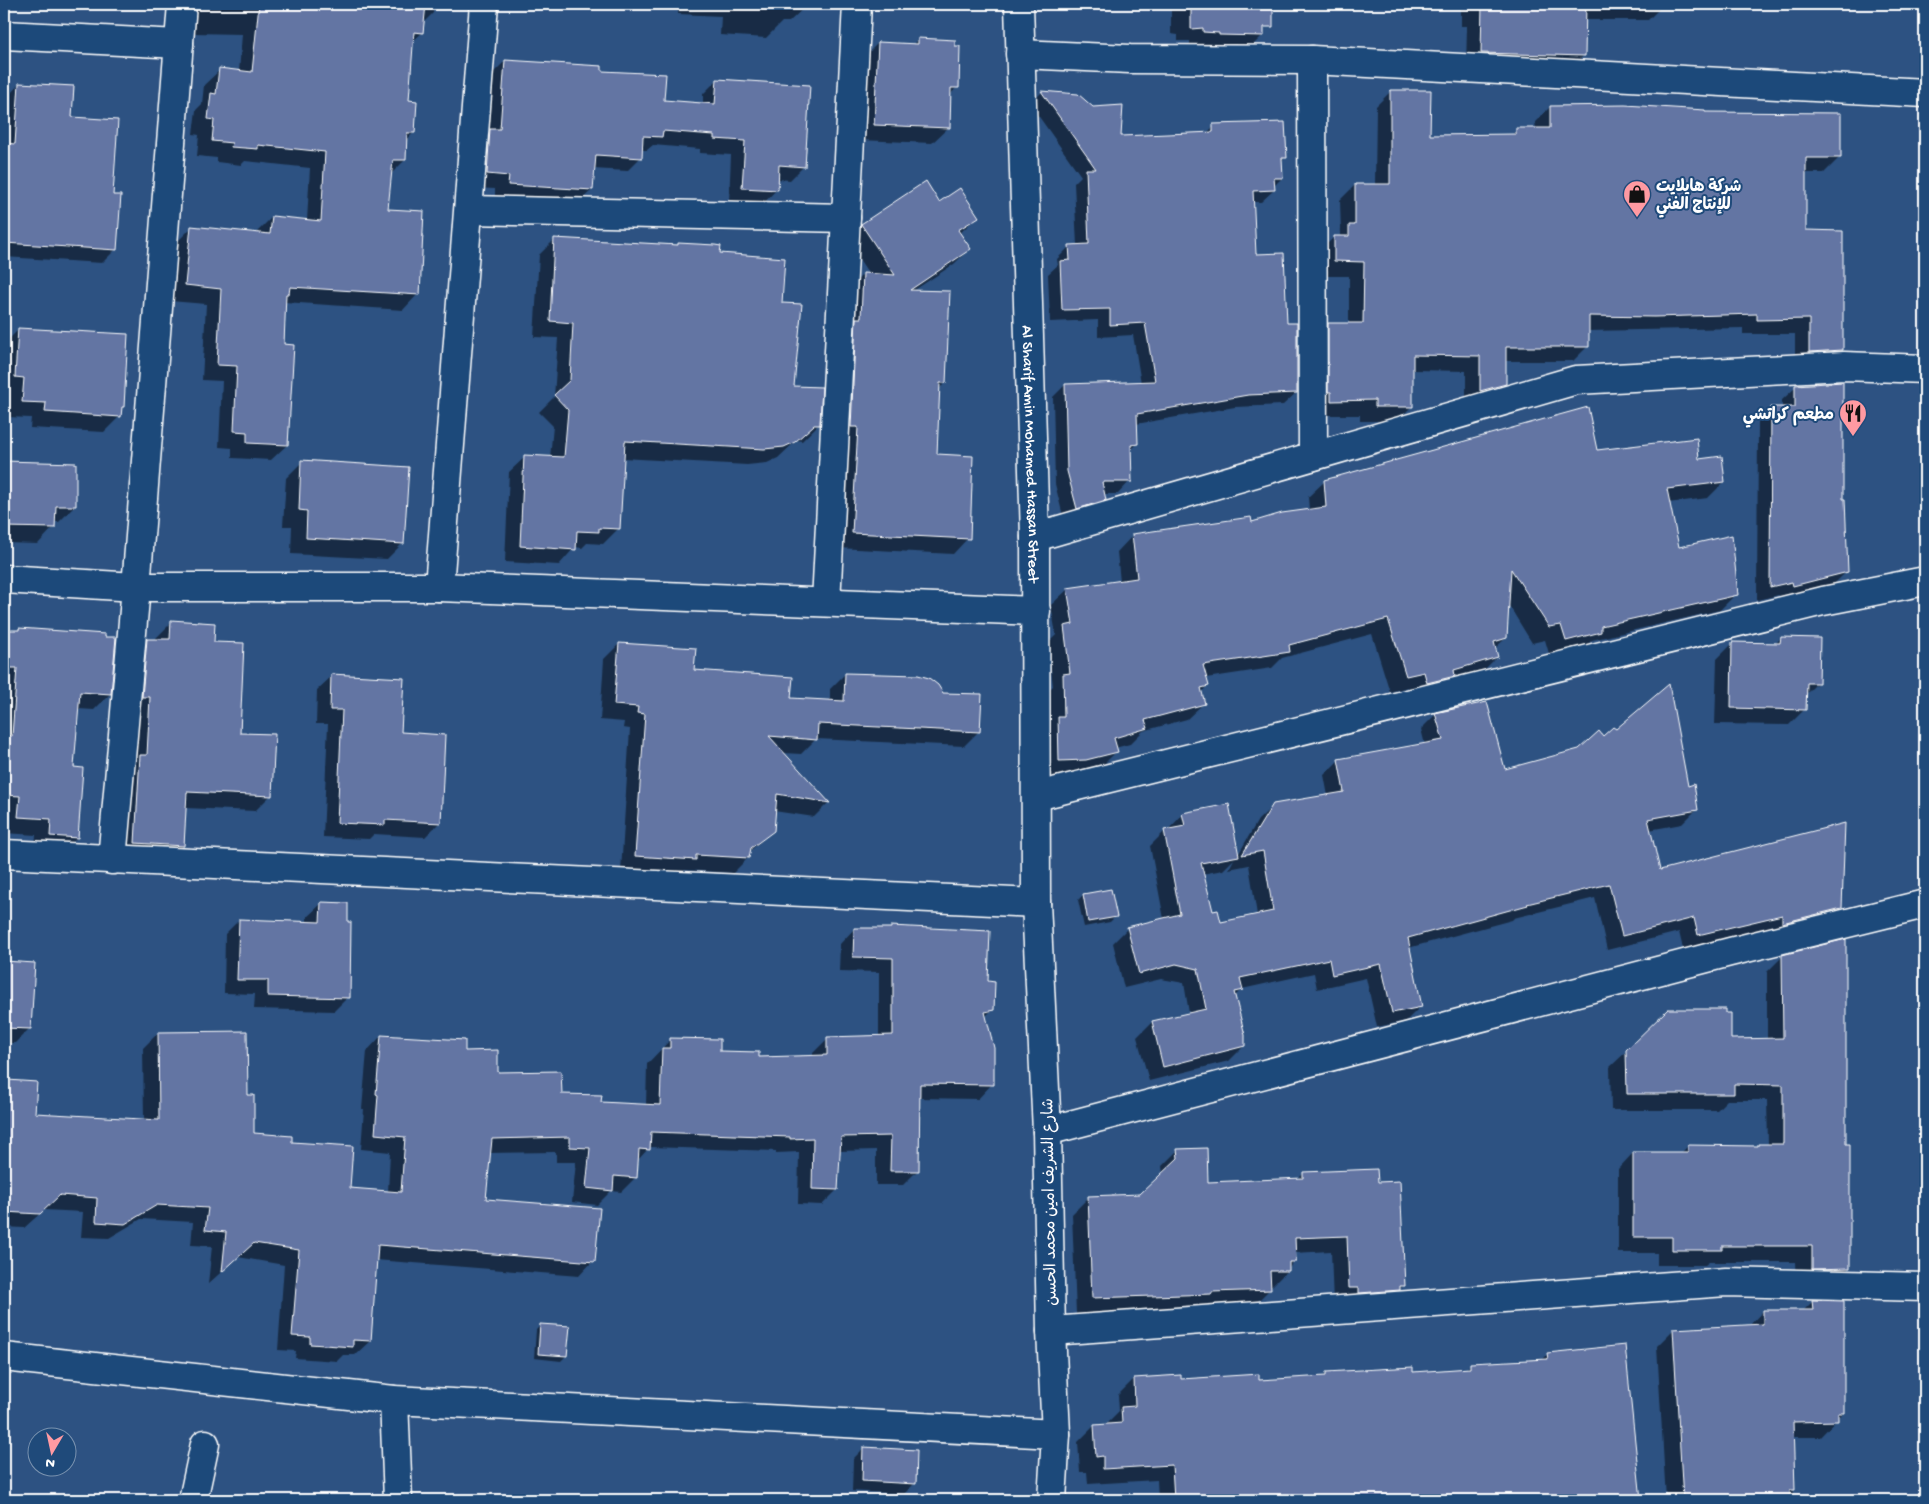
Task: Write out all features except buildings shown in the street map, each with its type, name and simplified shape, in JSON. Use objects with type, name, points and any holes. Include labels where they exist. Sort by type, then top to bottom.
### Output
[{"type":"street","points":[[112,860],[136,587],[182,4]]},
{"type":"street","points":[[439,586],[484,4]]},
{"type":"street","points":[[826,602],[857,4]]},
{"type":"street","name":"Al Sharif Amin Mohamed Hassan Street","points":[[1019,4],[1035,537],[1036,903]]},
{"type":"street","points":[[4,34],[179,44]]},
{"type":"street","points":[[1020,54],[1130,59],[1312,60],[1925,93]]},
{"type":"street","points":[[1312,60],[1313,456]]},
{"type":"street","points":[[469,210],[846,218]]},
{"type":"street","points":[[1035,537],[1576,380],[1844,366],[1925,370]]},
{"type":"street","points":[[4,579],[136,587],[439,586],[1036,611]]},
{"type":"street","points":[[1037,796],[1823,601],[1925,581]]},
{"type":"street","points":[[4,854],[1036,903]]},
{"type":"street","name":"شارع الشريف امين محمد الحسن","points":[[1036,903],[1047,1131],[1051,1332],[1056,1434],[1052,1500]]},
{"type":"street","points":[[1047,1131],[1730,952],[1925,904]]},
{"type":"street","points":[[1051,1332],[1726,1282],[1925,1287]]},
{"type":"street","points":[[4,1357],[394,1400],[1056,1434]]},
{"type":"street","points":[[394,1400],[398,1500]]},
{"type":"street","points":[[193,1500],[205,1444]]},
{"type":"place","name":"شركة هايلايت للإنتاج الفني","points":[[1637,218]]},
{"type":"place","name":"مطعم كراتشي","points":[[1853,437]]}]
